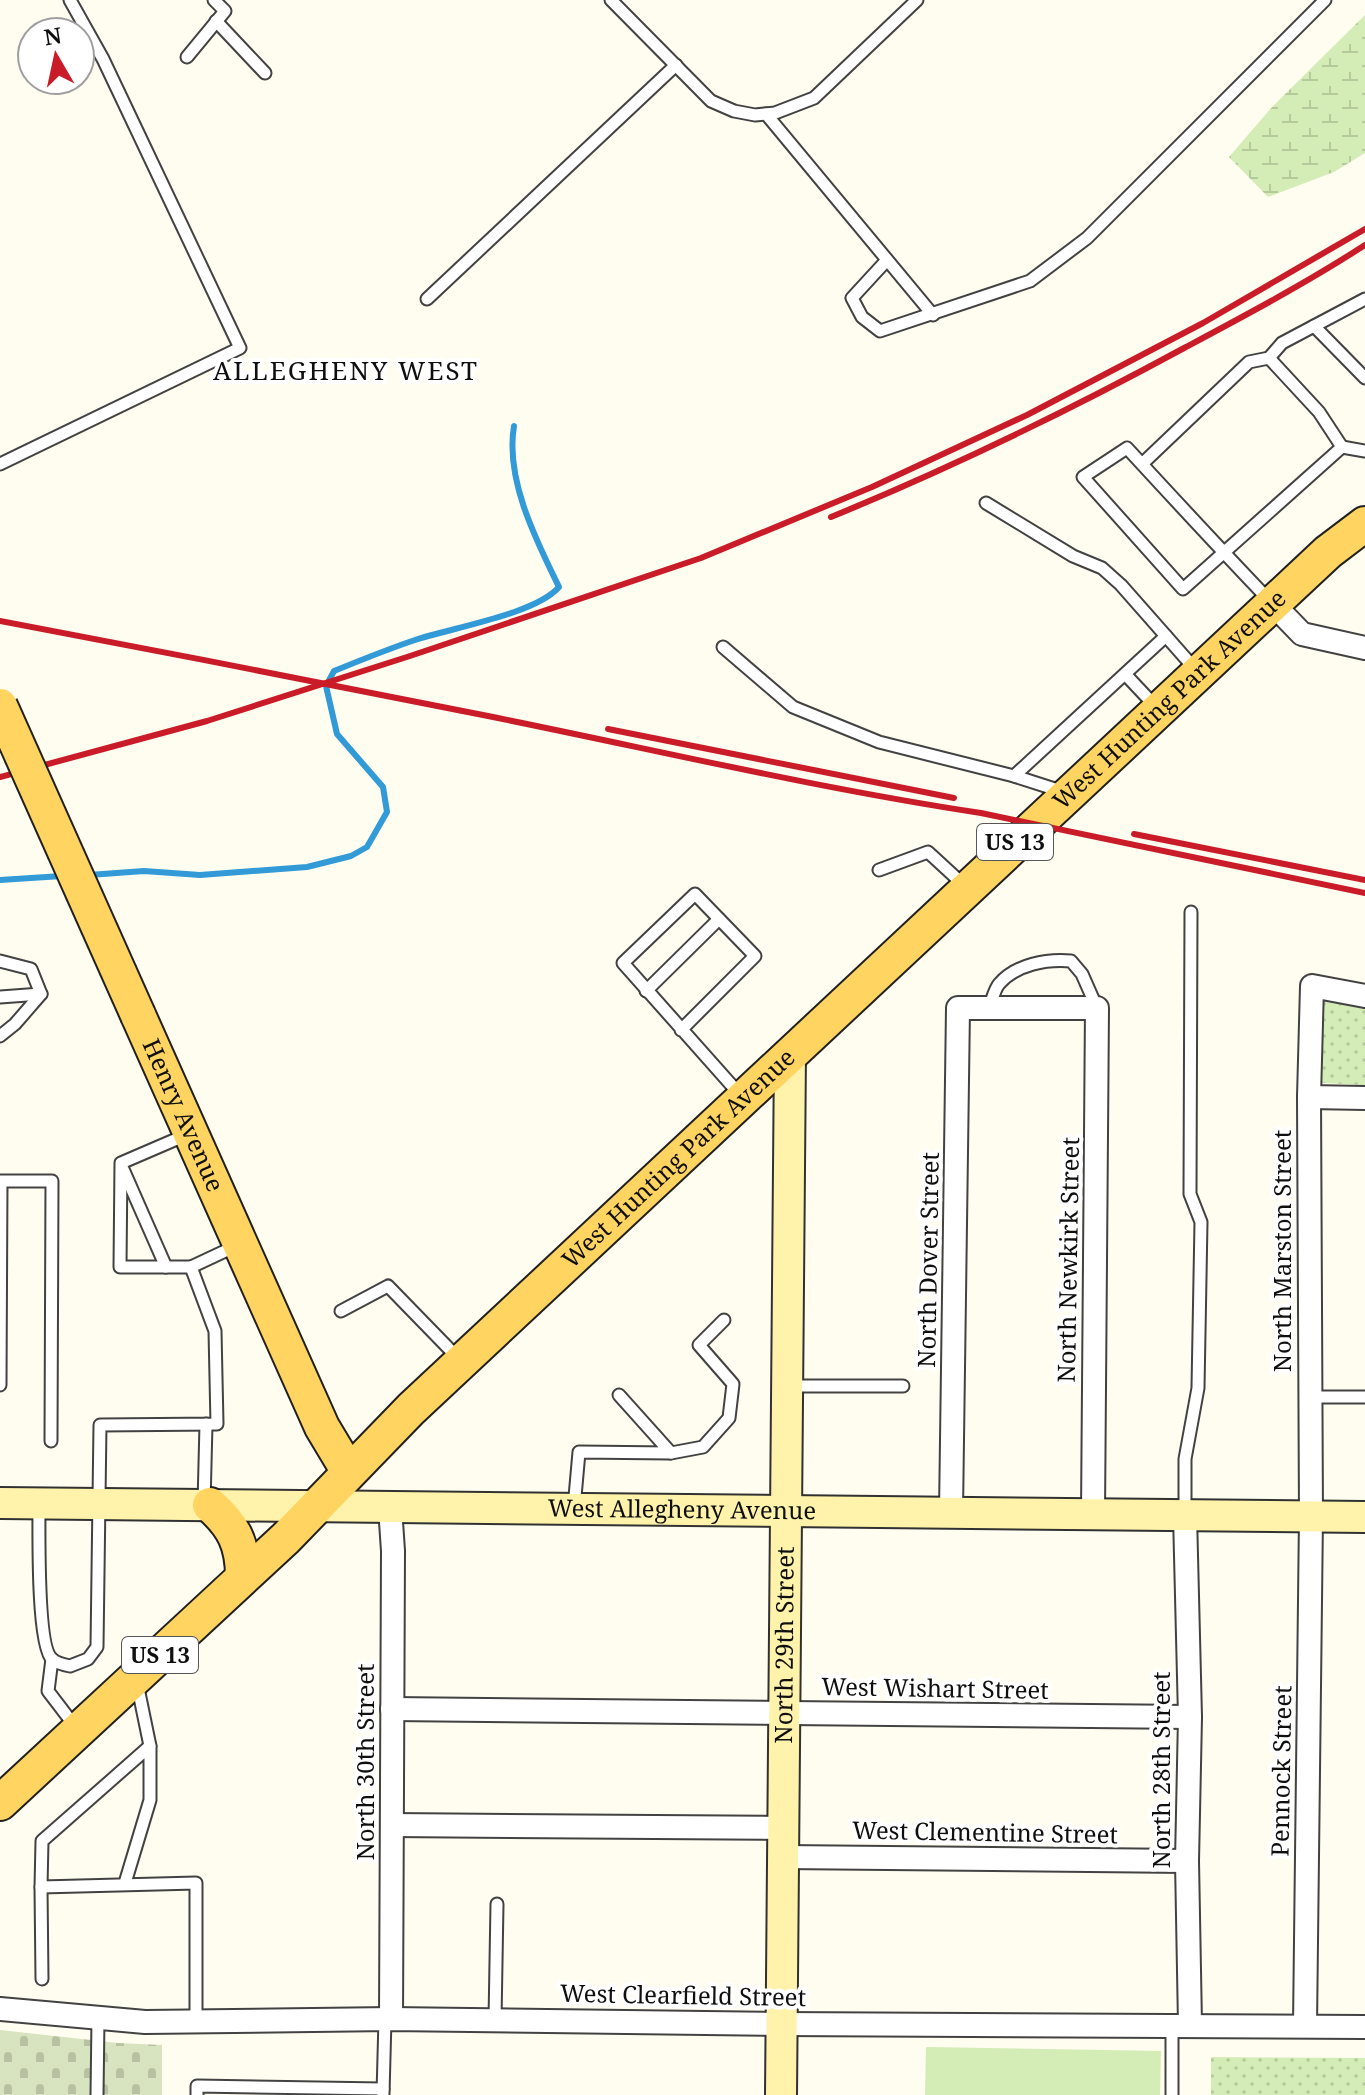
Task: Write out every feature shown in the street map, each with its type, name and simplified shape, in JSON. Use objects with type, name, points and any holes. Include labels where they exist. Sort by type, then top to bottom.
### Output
[{"type":"main road","name":"West Hunting Park Avenue","points":[[0,1803],[243,1577],[404,1415],[966,887],[1328,552],[1365,524]]},
{"type":"main road","name":"Henry Avenue","points":[[0,706],[322,1427],[349,1472],[390,1507]]},
{"type":"main road","name":"North 29th Street","points":[[781,2095],[790,1053]]},
{"type":"main road","name":"West Allegheny Avenue","points":[[0,1503],[1365,1517]]},
{"type":"main road","points":[[207,1505],[224,1517],[236,1534],[243,1559],[243,1577]]},
{"type":"street","points":[[1272,603],[1302,634],[1365,648]]},
{"type":"street","name":"North Marston Street","points":[[1311,1516],[1309,1097],[1312,986],[1365,996]]},
{"type":"street","name":"North Dover Street","points":[[951,1512],[958,1008],[989,1008]]},
{"type":"street","points":[[989,1008],[1097,1008]]},
{"type":"street","name":"North Newkirk Street","points":[[1093,1514],[1097,1008]]},
{"type":"street","points":[[1309,1097],[1365,1098]]},
{"type":"street","name":"North 30th Street","points":[[388,2019],[392,1825],[393,1544],[390,1507]]},
{"type":"street","name":"North 28th Street","points":[[1181,2025],[1190,1717],[1185,1515]]},
{"type":"street","name":"Pennock Street","points":[[1305,2026],[1311,1516]]},
{"type":"street","name":"West Wishart Street","points":[[392,1709],[1190,1717]]},
{"type":"street","name":"West Clementine Street","points":[[392,1825],[1187,1861]]},
{"type":"street","name":"West Clearfield Street","points":[[0,2009],[98,2019],[196,2021],[388,2019],[1365,2027]]},
{"type":"lane","points":[[0,464],[240,348],[103,59],[70,0]]},
{"type":"lane","points":[[187,57],[225,11],[214,0]]},
{"type":"lane","points":[[611,0],[711,101],[734,111],[755,115],[796,107],[814,98],[917,0]]},
{"type":"lane","points":[[887,260],[852,298],[862,317],[880,331],[1030,281],[1087,238],[1325,0]]},
{"type":"lane","points":[[216,21],[265,73]]},
{"type":"lane","points":[[427,299],[676,65]]},
{"type":"lane","points":[[766,114],[933,315]]},
{"type":"lane","points":[[1142,464],[1249,362],[1269,358],[1282,343],[1365,299]]},
{"type":"lane","points":[[1314,326],[1365,378]]},
{"type":"lane","points":[[1269,358],[1319,412],[1342,447],[1365,451]]},
{"type":"lane","points":[[1272,603],[1224,552],[1127,448],[1083,477],[1183,589],[1224,552],[1342,447]]},
{"type":"lane","points":[[986,503],[1073,556],[1102,568],[1121,585],[1198,673]]},
{"type":"lane","points":[[1014,776],[1166,636]]},
{"type":"lane","points":[[723,647],[793,707],[879,742],[1068,793]]},
{"type":"lane","points":[[1125,674],[1158,709]]},
{"type":"lane","points":[[879,870],[928,852],[966,887]]},
{"type":"lane","points":[[681,1030],[755,956],[695,894],[623,963],[646,991],[681,1030],[743,1097]]},
{"type":"lane","points":[[1185,1515],[1185,1459],[1198,1388],[1201,1222],[1190,1194],[1191,912]]},
{"type":"lane","points":[[646,991],[719,919]]},
{"type":"lane","points":[[989,1008],[997,986],[1011,974],[1050,959],[1071,961],[1082,974],[1097,1008]]},
{"type":"lane","points":[[0,961],[31,969],[41,994]]},
{"type":"lane","points":[[0,997],[41,994]]},
{"type":"lane","points":[[0,1036],[41,994]]},
{"type":"lane","points":[[121,1163],[191,1133]]},
{"type":"lane","points":[[121,1163],[166,1267]]},
{"type":"lane","points":[[121,1163],[120,1267],[191,1267],[240,1244]]},
{"type":"lane","points":[[0,1385],[1,1181],[52,1181],[51,1441]]},
{"type":"lane","points":[[52,1659],[70,1666],[88,1659],[97,1647],[100,1425],[217,1424],[215,1331],[191,1267]]},
{"type":"lane","points":[[341,1311],[388,1286],[462,1362]]},
{"type":"lane","points":[[574,1508],[579,1452],[671,1453],[703,1447],[729,1418],[733,1384],[699,1345],[724,1320]]},
{"type":"lane","points":[[787,1386],[903,1386]]},
{"type":"lane","points":[[619,1395],[671,1453]]},
{"type":"lane","points":[[1310,1397],[1365,1397]]},
{"type":"lane","points":[[206,1424],[207,1505]]},
{"type":"lane","points":[[39,1504],[44,1644],[52,1659],[48,1691],[78,1731]]},
{"type":"lane","points":[[125,1883],[150,1800],[150,1746],[136,1677]]},
{"type":"lane","points":[[42,1979],[42,1841],[150,1746]]},
{"type":"lane","points":[[41,1887],[196,1883],[196,2021]]},
{"type":"lane","points":[[495,2020],[497,1904]]},
{"type":"lane","points":[[97,2095],[98,2019]]},
{"type":"lane","points":[[197,2095],[197,2086],[383,2092],[388,2019]]},
{"type":"lane","points":[[1172,2095],[1181,2025]]},
{"type":"green space","points":[[1365,15],[1365,153],[1334,172],[1268,197],[1229,157],[1272,107]]},
{"type":"green space","points":[[1322,997],[1365,1004],[1365,1085],[1321,1083]]},
{"type":"green space","points":[[0,2030],[162,2045],[162,2095],[0,2095]]},
{"type":"green space","points":[[926,2047],[1161,2051],[1160,2095],[925,2095]]},
{"type":"green space","points":[[1211,2057],[1365,2058],[1365,2095],[1211,2095]]},
{"type":"waterway","points":[[89,875],[144,871],[200,875],[307,867],[351,856],[367,847],[387,812],[383,787],[337,734],[326,686],[334,671],[415,640],[532,605],[559,587],[532,529],[518,488],[512,446],[514,426]]},
{"type":"waterway","points":[[0,880],[62,876]]},
{"type":"railway","points":[[0,777],[207,721],[701,558],[872,487],[1027,415],[1203,323],[1365,229]]},
{"type":"railway","points":[[831,517],[966,458],[1099,393],[1277,298],[1365,245]]},
{"type":"railway","points":[[0,621],[795,780],[981,813],[1365,893]]},
{"type":"railway","points":[[608,729],[954,798]]},
{"type":"railway","points":[[1134,834],[1365,880]]},
{"type":"district","name":"ALLEGHENY WEST","points":[[346,371]]}]
